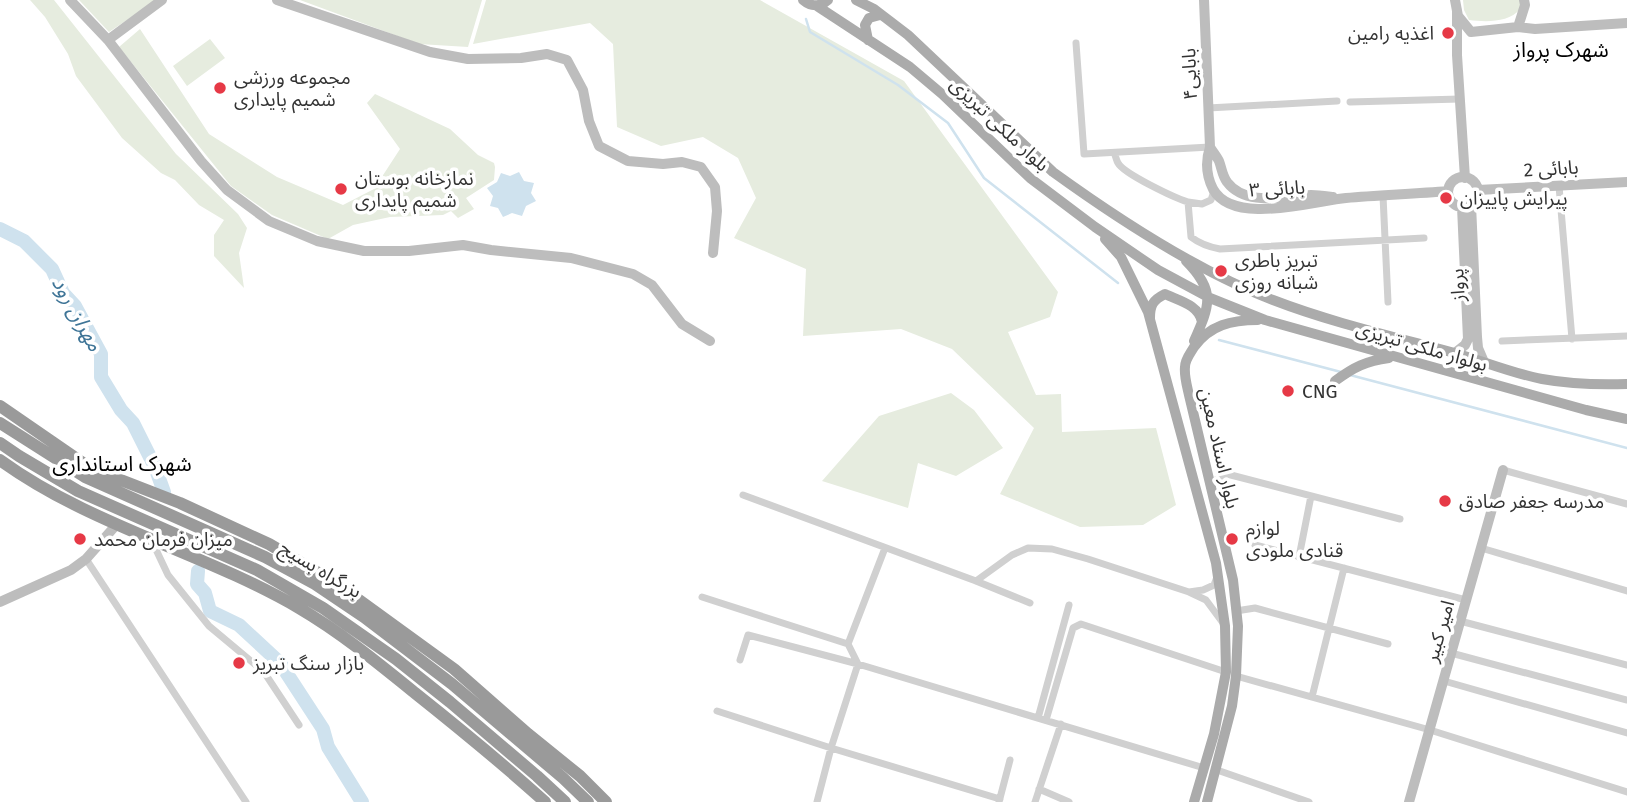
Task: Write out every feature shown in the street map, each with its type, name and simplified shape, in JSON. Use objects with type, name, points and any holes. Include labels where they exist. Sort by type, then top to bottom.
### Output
[{"type":"highway","points":[[0,406],[88,472],[180,503],[269,544],[337,584],[454,669],[580,776],[606,802]]},
{"type":"highway","name":"بزرگراه بسیج","points":[[0,423],[88,472],[315,584],[452,684],[588,802]]},
{"type":"highway","name":"بزرگراه بسیج","points":[[0,443],[78,491],[257,570],[323,608],[396,659],[450,702],[565,802]]},
{"type":"highway","points":[[0,460],[46,489],[117,524],[241,578],[300,608],[366,653],[545,802]]},
{"type":"main road","name":"بلوار ملکى تبریزى","points":[[803,0],[817,6],[910,67],[1030,178],[1095,227],[1158,270],[1210,298]]},
{"type":"main road","points":[[817,6],[828,0]]},
{"type":"main road","name":"بلوار ملکى تبریزى","points":[[856,0],[908,35],[1053,172],[1175,252]]},
{"type":"main road","points":[[869,40],[865,25],[869,18],[880,15]]},
{"type":"main road","name":"بلوار استاد معین","points":[[1095,227],[1121,257],[1143,302],[1218,573],[1231,674],[1232,706],[1207,802]]},
{"type":"main road","points":[[1175,252],[1195,271],[1207,289],[1207,307],[1186,359]]},
{"type":"main road","name":"بولوار ملکی تبریزی","points":[[1175,252],[1271,299],[1324,317],[1541,379],[1582,384],[1627,384]]},
{"type":"main road","points":[[1150,323],[1150,306],[1156,298],[1164,294],[1196,308],[1201,314],[1202,322]]},
{"type":"main road","name":"بولوار ملکی تبریزی","points":[[1210,298],[1265,320],[1586,410],[1627,419]]},
{"type":"main road","points":[[1186,359],[1200,339],[1214,328],[1241,320],[1265,320]]},
{"type":"main road","points":[[1335,381],[1368,362],[1389,358],[1403,359]]},
{"type":"main road","name":"بلوار استاد معین","points":[[1186,359],[1189,395],[1233,580],[1238,626],[1231,674],[1194,802]]},
{"type":"street","points":[[70,0],[108,40],[201,161],[227,190],[269,221],[317,242],[364,251],[409,251],[463,245],[571,258],[633,274],[652,285],[682,324],[710,341]]},
{"type":"street","points":[[108,40],[162,0]]},
{"type":"street","points":[[277,0],[430,52],[468,59],[521,58],[547,54],[567,60],[583,90],[589,121],[599,146],[628,161],[663,164],[682,162],[701,167],[715,187],[717,211],[713,253]]},
{"type":"street","name":"بابایی۴","points":[[1204,0],[1210,148]]},
{"type":"street","points":[[1518,27],[1524,0]]},
{"type":"street","points":[[1456,5],[1458,16],[1471,32]]},
{"type":"street","points":[[1456,5],[1465,178]]},
{"type":"street","points":[[1457,55],[1462,39],[1471,32],[1518,27],[1535,29],[1627,23]]},
{"type":"street","points":[[1076,43],[1084,154],[1210,148],[1206,158],[1213,194],[1211,200],[1202,204],[1176,198],[1119,166],[1114,153]]},
{"type":"street","points":[[1350,102],[1460,99]]},
{"type":"street","points":[[1208,108],[1337,101]]},
{"type":"street","name":"بابائی ۳","points":[[1210,148],[1229,185],[1249,197],[1313,195],[1344,198]]},
{"type":"street","points":[[1465,178],[1473,182],[1478,190],[1477,198],[1466,206],[1454,204],[1448,191],[1456,180],[1465,178]]},
{"type":"street","name":"بابائی 2","points":[[1478,190],[1627,182]]},
{"type":"street","name":"بابائی ۳","points":[[1212,186],[1216,194],[1226,202],[1240,208],[1255,209],[1314,204],[1344,198],[1448,191]]},
{"type":"street","points":[[1559,186],[1572,339]]},
{"type":"street","points":[[1383,196],[1388,302]]},
{"type":"street","points":[[1188,202],[1191,237],[1197,242],[1220,249],[1424,238]]},
{"type":"street","name":"پرواز","points":[[1455,353],[1468,339],[1466,206]]},
{"type":"street","name":"پرواز","points":[[1466,206],[1476,337],[1484,362]]},
{"type":"street","points":[[1502,341],[1627,336]]},
{"type":"street","points":[[1503,470],[1627,504]]},
{"type":"street","name":"امیر کبیر","points":[[1409,802],[1503,470]]},
{"type":"street","points":[[1210,483],[1227,474],[1400,519]]},
{"type":"street","points":[[743,495],[1030,603]]},
{"type":"street","points":[[1299,556],[1311,496]]},
{"type":"street","points":[[0,602],[71,570],[86,559],[117,524]]},
{"type":"street","points":[[150,539],[168,575],[209,626],[264,672],[299,725]]},
{"type":"street","points":[[1255,545],[1466,600]]},
{"type":"street","points":[[848,644],[885,548]]},
{"type":"street","points":[[976,581],[1012,555],[1028,548],[1052,549],[1189,592],[1206,600],[1225,626]]},
{"type":"street","points":[[1481,548],[1627,591]]},
{"type":"street","points":[[86,559],[246,802]]},
{"type":"street","points":[[1312,697],[1344,568]]},
{"type":"street","points":[[1189,592],[1214,585],[1218,573]]},
{"type":"street","points":[[702,597],[848,644],[858,664],[817,802]]},
{"type":"street","points":[[1042,719],[1069,605]]},
{"type":"street","points":[[1236,611],[1255,608],[1388,644]]},
{"type":"street","points":[[1460,621],[1627,665]]},
{"type":"street","points":[[1042,719],[1073,628],[1082,624],[1231,674],[1430,730],[1627,792]]},
{"type":"street","points":[[740,660],[748,635],[858,664],[1204,768]]},
{"type":"street","points":[[1451,653],[1627,700]]},
{"type":"street","points":[[1444,681],[1627,733]]},
{"type":"street","points":[[716,711],[1000,801],[1010,760]]},
{"type":"street","points":[[1035,802],[1061,724]]},
{"type":"street","points":[[1216,770],[1308,802]]},
{"type":"street","points":[[1039,789],[1069,802]]},
{"type":"shaded area","points":[[30,0],[54,0],[176,154],[238,214],[247,228],[239,253],[244,288],[214,256],[214,235],[224,220],[199,205],[175,180],[161,173],[122,138],[76,76],[68,54],[45,17]]},
{"type":"shaded area","points":[[79,0],[157,0],[109,32]]},
{"type":"shaded area","points":[[300,0],[482,0],[468,47],[419,44]]},
{"type":"shaded area","points":[[486,0],[760,0],[904,81],[1058,292],[1050,317],[1008,332],[1036,395],[1061,394],[1062,432],[1156,428],[1176,505],[1143,525],[1080,527],[1000,494],[1034,428],[952,349],[901,329],[803,336],[806,269],[734,238],[756,198],[738,158],[703,137],[661,146],[617,127],[613,44],[590,23],[473,44]]},
{"type":"shaded area","points":[[1463,0],[1520,0],[1520,9],[1503,19],[1469,20]]},
{"type":"shaded area","points":[[140,29],[209,134],[277,177],[343,205],[374,189],[400,149],[367,103],[375,94],[450,129],[478,155],[494,163],[494,180],[466,198],[474,209],[458,218],[451,211],[443,215],[390,217],[353,225],[328,239],[272,215],[231,186],[119,47]]},
{"type":"shaded area","points":[[210,39],[225,58],[187,86],[173,66]]},
{"type":"shaded area","points":[[951,393],[974,410],[1003,448],[956,476],[918,463],[908,508],[822,481],[879,416]]},
{"type":"water","points":[[519,172],[524,181],[534,183],[531,193],[536,201],[526,206],[522,216],[512,213],[503,217],[498,208],[490,206],[493,196],[487,188],[497,182],[501,173],[510,176]]},
{"type":"waterway","points":[[806,19],[810,32],[898,85],[948,123],[984,178],[1118,283]]},
{"type":"waterway","name":"مهران رود","points":[[0,229],[24,241],[52,269],[63,293],[75,306],[101,354],[101,377],[121,410],[133,423],[164,492]]},
{"type":"waterway","points":[[1219,340],[1341,372]]},
{"type":"waterway","points":[[1350,375],[1627,448]]},
{"type":"waterway","name":"مهران رود","points":[[198,571],[197,584],[205,593],[210,611],[239,625],[280,663],[323,729],[328,747],[362,802]]},
{"type":"place","name":"اغذیه رامین","points":[[1448,33]]},
{"type":"place","name":"مجموعه ورزشی شمیم پایداری","points":[[220,88]]},
{"type":"place","name":"نمازخانه بوستان شمیم پایداری","points":[[341,189]]},
{"type":"place","name":"پیرایش پاییزان","points":[[1446,198]]},
{"type":"place","name":"تبریز باطری شبانه روزی","points":[[1221,271]]},
{"type":"place","name":"CNG","points":[[1288,391]]},
{"type":"place","name":"مدرسه جعفر صادق","points":[[1445,501]]},
{"type":"place","name":"میزان فرمان محمد","points":[[80,539]]},
{"type":"place","name":"لوازم قنادی ملودی","points":[[1232,539]]},
{"type":"place","name":"بازار سنگ تبریز","points":[[239,663]]},
{"type":"district","name":"شهرک پرواز","points":[[1561,50]]},
{"type":"district","name":"شهرک استانداری","points":[[122,464]]}]
